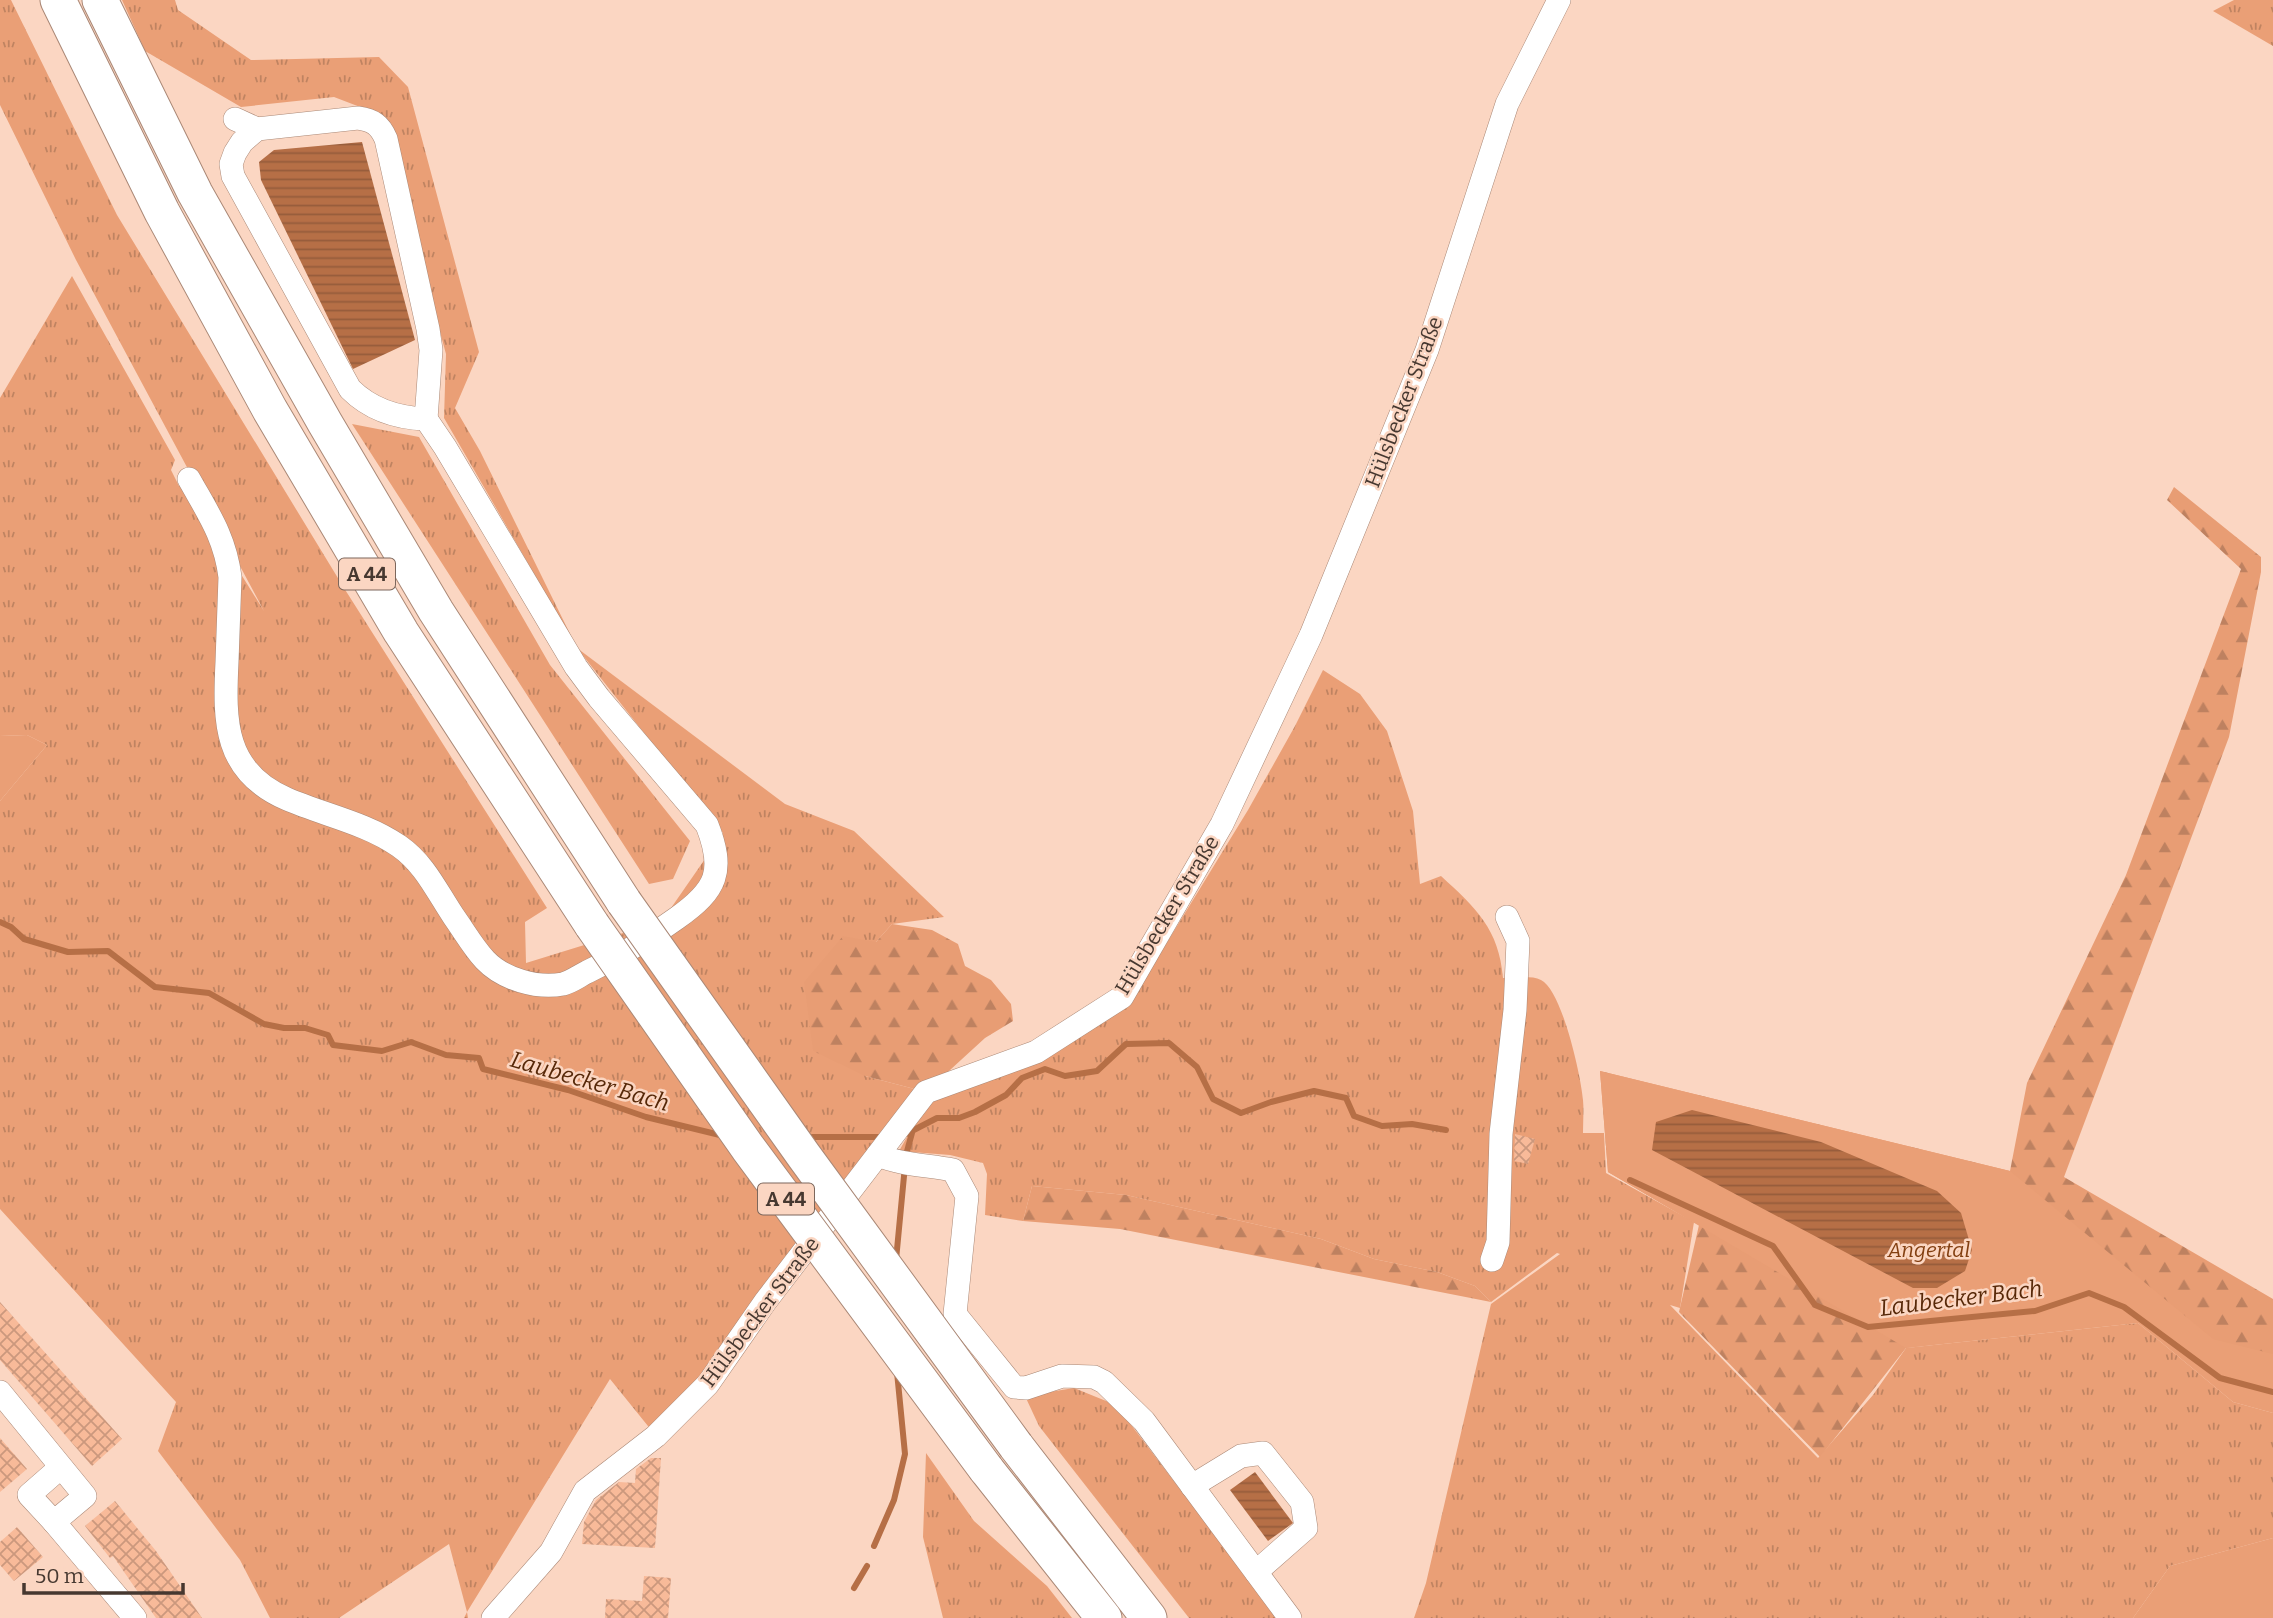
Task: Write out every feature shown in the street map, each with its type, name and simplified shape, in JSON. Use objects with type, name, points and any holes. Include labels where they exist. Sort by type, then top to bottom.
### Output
[{"type":"highway","name":"A 44","points":[[58,0],[162,212],[270,410],[401,632],[592,925],[748,1148],[986,1469],[1104,1618]]},
{"type":"highway","name":"A 44","points":[[100,0],[195,193],[325,423],[436,611],[624,902],[804,1156],[1016,1446],[1149,1618]]},
{"type":"street","name":"Hülsbecker Straße","points":[[493,1618],[551,1552],[585,1491],[656,1436],[708,1384],[765,1302],[886,1159],[926,1092],[1036,1052],[1122,997],[1222,824],[1311,635],[1427,350],[1507,104],[1559,0]]},
{"type":"street","points":[[189,479],[222,538],[227,557],[230,577],[225,708],[228,733],[236,754],[250,774],[267,789],[371,830],[398,846],[425,871],[485,961],[504,975],[532,984],[563,984],[625,954],[701,900],[717,873],[716,848],[707,825],[576,667],[426,419],[431,350],[428,328],[386,139],[381,128],[370,119],[358,118],[257,129],[235,119]]},
{"type":"street","points":[[257,129],[234,153],[231,164],[233,176],[350,389],[360,399],[379,410],[426,419]]},
{"type":"street","points":[[1492,1260],[1498,1242],[1501,1134],[1515,1010],[1517,941],[1507,917]]},
{"type":"street","points":[[886,1159],[953,1170],[967,1196],[955,1314],[1014,1387],[1026,1388],[1062,1376],[1094,1377],[1104,1382],[1144,1421],[1290,1618]]},
{"type":"street","points":[[0,1392],[85,1496],[54,1522]]},
{"type":"street","points":[[1192,1486],[1241,1456],[1263,1454],[1302,1502],[1306,1528],[1256,1572]]},
{"type":"street","points":[[61,1467],[29,1495],[135,1618]]},
{"type":"green space","points":[[0,0],[11,0],[117,215],[344,588],[547,908],[525,922],[526,963],[662,921],[723,833],[577,648],[785,804],[854,831],[944,917],[892,924],[876,942],[865,1076],[926,1092],[702,1383],[652,1431],[610,1379],[467,1612],[449,1544],[339,1618],[270,1618],[240,1560],[158,1451],[176,1402],[0,1209],[0,801],[47,745],[27,735],[0,736],[0,398],[72,276],[175,460],[171,470],[179,486],[186,486],[264,611],[76,260],[0,105]]},
{"type":"green space","points":[[122,0],[175,0],[178,10],[251,60],[379,57],[408,87],[479,352],[455,408],[480,451],[577,648],[444,418],[446,354],[381,115],[334,97],[241,107],[145,51]]},
{"type":"green space","points":[[2234,0],[2273,0],[2273,46],[2213,11]]},
{"type":"green space","points":[[352,424],[419,437],[550,665],[690,841],[673,879],[649,884]]},
{"type":"green space","points":[[2174,487],[2261,557],[2261,572],[2229,737],[2064,1177],[2273,1299],[2273,1406],[2135,1318],[1906,1348],[1820,1457],[1679,1312],[1699,1225],[1608,1172],[1600,1071],[2010,1171],[2027,1083],[2126,875],[2241,569],[2167,500]]},
{"type":"green space","points":[[1323,670],[1360,694],[1387,731],[1413,811],[1420,884],[1441,876],[1475,909],[1497,946],[1503,978],[1537,978],[1549,987],[1563,1016],[1579,1073],[1583,1100],[1583,1133],[1604,1133],[1606,1173],[1694,1222],[1680,1308],[1670,1305],[1818,1458],[1873,1395],[1906,1348],[2138,1323],[2233,1402],[2273,1413],[2273,1538],[2170,1566],[2133,1618],[1414,1618],[1426,1583],[1491,1304],[1560,1254],[1557,1253],[1491,1302],[1475,1286],[1437,1272],[1374,1259],[1321,1239],[1126,1195],[1032,1186],[1023,1221],[985,1215],[987,1174],[983,1163],[950,1155],[899,1151],[919,1116],[933,1100],[1133,998],[1248,810]]},
{"type":"green space","points":[[27,735],[47,745],[0,801],[0,736]]},
{"type":"green space","points":[[892,924],[932,930],[958,944],[965,966],[991,980],[1011,1004],[1013,1021],[985,1038],[926,1092],[865,1076],[813,1051],[804,982],[843,936],[876,942]]},
{"type":"green space","name":"Angertal","points":[[1600,1071],[2010,1171],[2213,1339],[2273,1354],[2273,1413],[2233,1402],[2138,1323],[1906,1348],[1608,1172]]},
{"type":"green space","points":[[1032,1186],[1126,1195],[1321,1239],[1374,1259],[1437,1272],[1475,1286],[1491,1302],[1120,1229],[1023,1221]]},
{"type":"green space","points":[[1074,1388],[1116,1405],[1278,1618],[1189,1618],[1039,1426],[1025,1396]]},
{"type":"green space","points":[[926,1453],[974,1521],[1047,1586],[1072,1618],[943,1618],[923,1537]]},
{"type":"green space","points":[[2273,1538],[2273,1618],[2133,1618],[2170,1566]]},
{"type":"shaded area","points":[[362,142],[415,340],[353,369],[261,180],[259,162],[274,150]]},
{"type":"shaded area","points":[[1692,1110],[1821,1142],[1937,1191],[1961,1213],[1972,1250],[1965,1271],[1937,1288],[1913,1288],[1652,1150],[1656,1122]]},
{"type":"shaded area","points":[[1255,1472],[1293,1523],[1268,1541],[1230,1490]]},
{"type":"building","points":[[1515,1134],[1535,1139],[1528,1164],[1514,1161]]},
{"type":"building","points":[[0,1302],[122,1439],[92,1466],[0,1360]]},
{"type":"building","points":[[0,1438],[27,1469],[0,1492]]},
{"type":"building","points":[[651,1458],[661,1458],[655,1548],[582,1544],[584,1522],[596,1500],[619,1482],[635,1483],[636,1469]]},
{"type":"building","points":[[115,1501],[156,1551],[202,1618],[156,1618],[113,1556],[110,1558],[85,1526]]},
{"type":"building","points":[[17,1527],[43,1557],[14,1581],[0,1565],[0,1542]]},
{"type":"building","points":[[644,1576],[671,1578],[668,1618],[605,1618],[606,1599],[642,1601]]},
{"type":"waterway","name":"Laubecker Bach","points":[[0,922],[11,927],[24,939],[68,952],[108,951],[155,987],[209,993],[264,1024],[305,1028],[328,1035],[333,1045],[382,1051],[411,1042],[446,1055],[479,1058],[483,1069],[568,1090],[646,1117],[724,1136]]},
{"type":"waterway","name":"Laubecker Bach","points":[[906,1134],[937,1118],[959,1118],[975,1112],[1006,1095],[1022,1078],[1045,1069],[1065,1076],[1097,1071],[1126,1044],[1169,1043],[1197,1067],[1213,1099],[1241,1113],[1314,1091],[1346,1098],[1354,1116],[1382,1126],[1412,1124],[1446,1130]]},
{"type":"waterway","points":[[896,1260],[906,1155],[912,1133]]},
{"type":"waterway","name":"Laubecker Bach","points":[[805,1137],[881,1137]]},
{"type":"waterway","name":"Laubecker Bach","points":[[1630,1180],[1773,1246],[1815,1305],[1868,1327],[2035,1311],[2089,1293],[2124,1307],[2220,1378],[2273,1392]]},
{"type":"waterway","points":[[874,1546],[894,1500],[905,1454],[897,1372]]},
{"type":"waterway","points":[[854,1588],[867,1566]]}]
